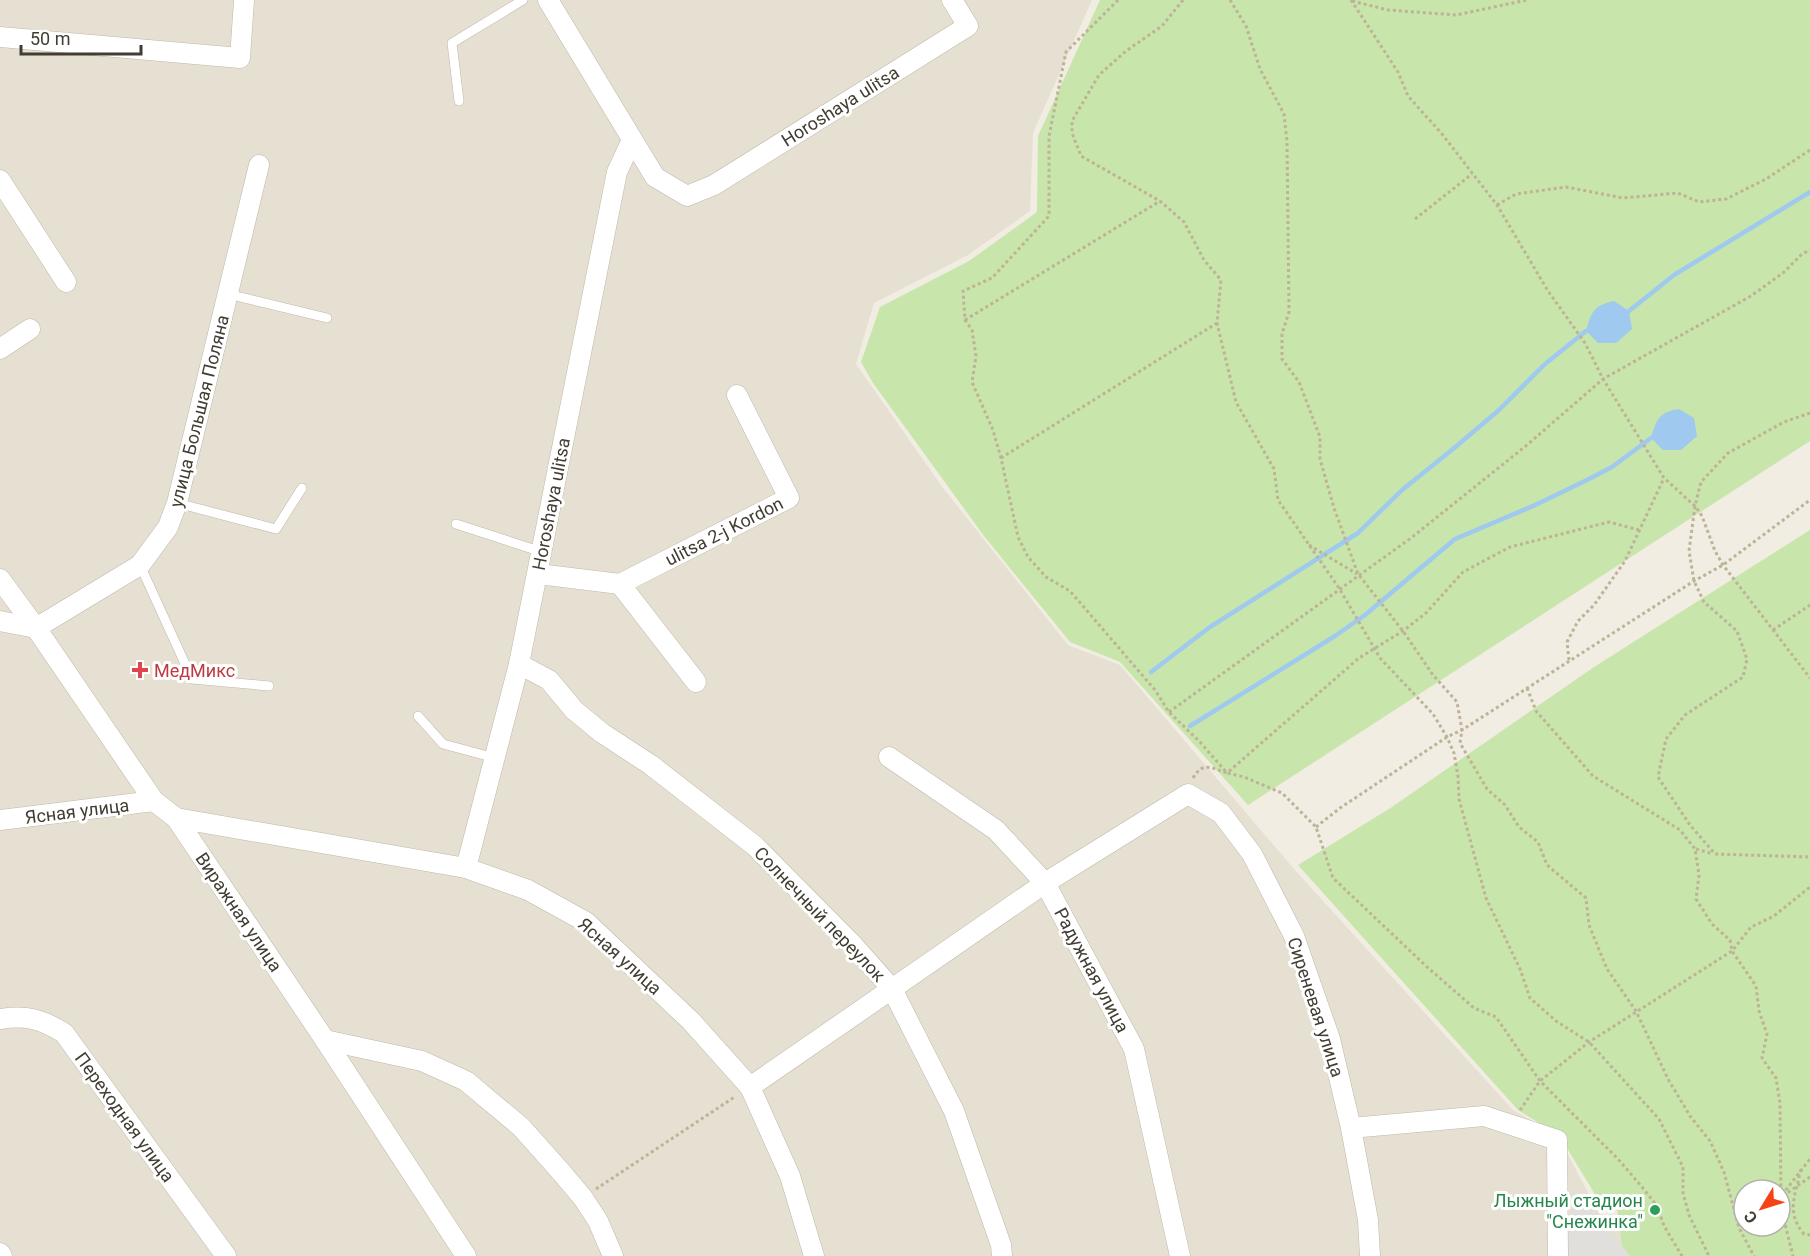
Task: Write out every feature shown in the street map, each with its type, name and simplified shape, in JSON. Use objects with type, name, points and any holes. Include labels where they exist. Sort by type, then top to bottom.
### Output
[{"type":"street","points":[[0,37],[240,58],[244,0]]},
{"type":"street","name":"Horoshaya ulitsa","points":[[548,0],[655,177],[687,196],[714,185],[968,26],[952,0]]},
{"type":"street","name":"Horoshaya ulitsa","points":[[466,868],[519,664],[616,172],[632,140]]},
{"type":"street","name":"улица Большая Поляна","points":[[36,628],[140,565],[168,527],[177,503],[260,165]]},
{"type":"street","points":[[0,180],[66,282]]},
{"type":"street","points":[[0,349],[30,329]]},
{"type":"street","name":"ulitsa 2-j Kordon","points":[[620,584],[789,498],[737,395]]},
{"type":"street","points":[[538,574],[620,584],[696,682]]},
{"type":"street","name":"Виражная улица","points":[[0,579],[154,801],[176,818],[466,1256]]},
{"type":"street","points":[[0,621],[36,628]]},
{"type":"street","name":"Солнечный переулок","points":[[519,664],[549,680],[574,710],[602,734],[651,765],[755,846],[854,946],[892,990],[954,1111],[1001,1245],[1002,1256]]},
{"type":"street","name":"Радужная улица","points":[[889,757],[996,830],[1045,883],[1134,1049],[1180,1256]]},
{"type":"street","points":[[750,1087],[1045,883],[1188,794]]},
{"type":"street","name":"Сиреневая улица","points":[[1188,794],[1221,813],[1252,854],[1294,936],[1330,1039],[1351,1128],[1368,1220],[1370,1256]]},
{"type":"street","name":"Ясная улица","points":[[0,820],[154,801]]},
{"type":"street","name":"Ясная улица","points":[[176,818],[466,868],[528,890],[586,922],[691,1022],[750,1087],[790,1176],[814,1256]]},
{"type":"street","name":"Переходная улица","points":[[0,1019],[21,1016],[47,1023],[64,1033],[226,1256]]},
{"type":"street","points":[[325,1040],[422,1061],[466,1081],[521,1127],[583,1198],[598,1221],[613,1256]]},
{"type":"street","points":[[1351,1128],[1484,1116],[1557,1140],[1558,1256]]},
{"type":"lane","points":[[459,101],[452,43],[523,0]]},
{"type":"lane","points":[[228,294],[327,318]]},
{"type":"lane","points":[[177,503],[276,529],[302,488]]},
{"type":"lane","points":[[456,524],[542,552]]},
{"type":"lane","points":[[140,565],[192,679],[269,686]]},
{"type":"lane","points":[[418,716],[443,744],[495,758]]},
{"type":"path","points":[[1118,0],[1066,52],[1049,136],[1049,216],[992,278],[963,291],[965,320],[972,330],[976,357],[972,382],[993,430],[1018,537],[1028,557],[1046,576],[1070,591],[1155,690],[1169,712],[1227,773]]},
{"type":"path","points":[[1183,0],[1162,27],[1126,51],[1099,75],[1072,121],[1072,133],[1081,156],[1160,201],[1184,222],[1204,260],[1221,280],[1217,323],[1236,402],[1274,469],[1278,500],[1339,588],[1380,658],[1433,714],[1448,737],[1456,764],[1459,799],[1486,898],[1520,969],[1530,998],[1556,1022],[1589,1042],[1659,1119],[1683,1167],[1683,1193],[1689,1215],[1709,1256]]},
{"type":"path","points":[[1230,0],[1246,26],[1260,69],[1284,114],[1287,142],[1289,312],[1282,334],[1282,359],[1299,382],[1320,437],[1320,459],[1334,508],[1358,574],[1403,631],[1433,675],[1457,702],[1462,730],[1460,743],[1487,789],[1505,805],[1519,827],[1538,843],[1547,865],[1586,898],[1589,925],[1607,969],[1636,1011],[1668,1078],[1690,1116],[1710,1140],[1724,1172],[1739,1228],[1754,1256]]},
{"type":"path","points":[[1351,0],[1388,10],[1456,15],[1527,0]]},
{"type":"path","points":[[1351,0],[1398,72],[1408,96],[1442,134],[1497,205],[1548,291],[1585,343],[1664,478],[1695,506],[1702,516],[1715,551],[1723,565],[1810,678]]},
{"type":"path","points":[[1497,205],[1516,194],[1566,187],[1623,198],[1678,193],[1699,202],[1726,199],[1766,178],[1810,150]]},
{"type":"path","points":[[1415,219],[1472,174]]},
{"type":"path","points":[[965,320],[1160,201]]},
{"type":"path","points":[[1169,712],[1411,538],[1604,379],[1751,296],[1810,250]]},
{"type":"path","points":[[1001,458],[1217,323]]},
{"type":"path","points":[[1715,854],[1690,825],[1658,777],[1666,739],[1685,715],[1743,677],[1747,659],[1737,631],[1704,602],[1694,581],[1689,551],[1695,506],[1701,482],[1728,453],[1784,422],[1810,413]]},
{"type":"path","points":[[1569,660],[1567,642],[1572,632],[1625,561],[1664,478]]},
{"type":"path","points":[[1316,827],[1340,808],[1448,737],[1694,581],[1723,565],[1810,500]]},
{"type":"path","points":[[1227,773],[1359,658],[1426,614],[1463,572],[1510,546],[1609,522],[1639,530]]},
{"type":"path","points":[[1308,544],[1358,574]]},
{"type":"path","points":[[1773,630],[1810,605]]},
{"type":"path","points":[[1527,688],[1536,711],[1587,770],[1680,830],[1695,849],[1699,875],[1696,899],[1712,924],[1730,940],[1732,951],[1756,986],[1759,1011],[1767,1034],[1762,1058],[1776,1078],[1780,1103],[1781,1178]]},
{"type":"path","points":[[1188,794],[1191,781],[1198,770],[1208,766],[1244,777],[1282,793],[1316,827],[1333,878],[1425,966],[1474,1008],[1496,1017],[1539,1081],[1618,1159],[1657,1206],[1664,1226],[1682,1256]]},
{"type":"path","points":[[1695,849],[1715,854],[1810,857]]},
{"type":"path","points":[[1512,1126],[1539,1081],[1589,1042],[1732,951],[1751,927],[1773,916],[1810,886]]},
{"type":"path","points":[[583,1198],[750,1087]]},
{"type":"path","points":[[1792,1182],[1810,1159]]},
{"type":"path","points":[[1801,1169],[1792,1205],[1795,1224],[1804,1234],[1810,1235]]},
{"type":"path","points":[[1792,1190],[1810,1178]]},
{"type":"path","points":[[1788,1238],[1793,1256]]},
{"type":"shaded area","points":[[0,0],[1092,0],[1033,133],[1030,211],[968,255],[874,303],[856,364],[943,488],[1068,645],[1120,665],[1294,869],[1513,1110],[1558,1136],[1600,1215],[1674,1256],[0,1256]]},
{"type":"shaded area","points":[[1581,1196],[1629,1256],[1558,1256],[1559,1232]]},
{"type":"green space","points":[[1100,0],[1810,0],[1810,441],[1248,805],[1120,662],[1070,642],[984,536],[873,383],[861,362],[880,307],[969,261],[1037,212],[1038,136]]},
{"type":"green space","points":[[1810,530],[1810,1256],[1630,1256],[1622,1246],[1617,1208],[1599,1201],[1559,1135],[1518,1110],[1298,865],[1392,807],[1594,667]]},
{"type":"water","points":[[1614,301],[1629,311],[1632,329],[1616,343],[1598,343],[1586,331],[1590,319],[1598,307]]},
{"type":"water","points":[[1679,409],[1694,418],[1697,436],[1681,450],[1663,450],[1651,438],[1655,426],[1659,418],[1667,412]]},
{"type":"waterway","points":[[1629,311],[1674,275],[1810,192]]},
{"type":"waterway","points":[[1151,672],[1210,627],[1358,533],[1402,490],[1499,410],[1545,364],[1586,331]]},
{"type":"waterway","points":[[1190,726],[1365,615],[1455,539],[1585,481],[1612,467],[1651,438]]},
{"type":"place","name":"МедМикс","points":[[140,670]]},
{"type":"place","name":"Лыжный стадион \"Снежинка\"","points":[[1655,1210]]}]
